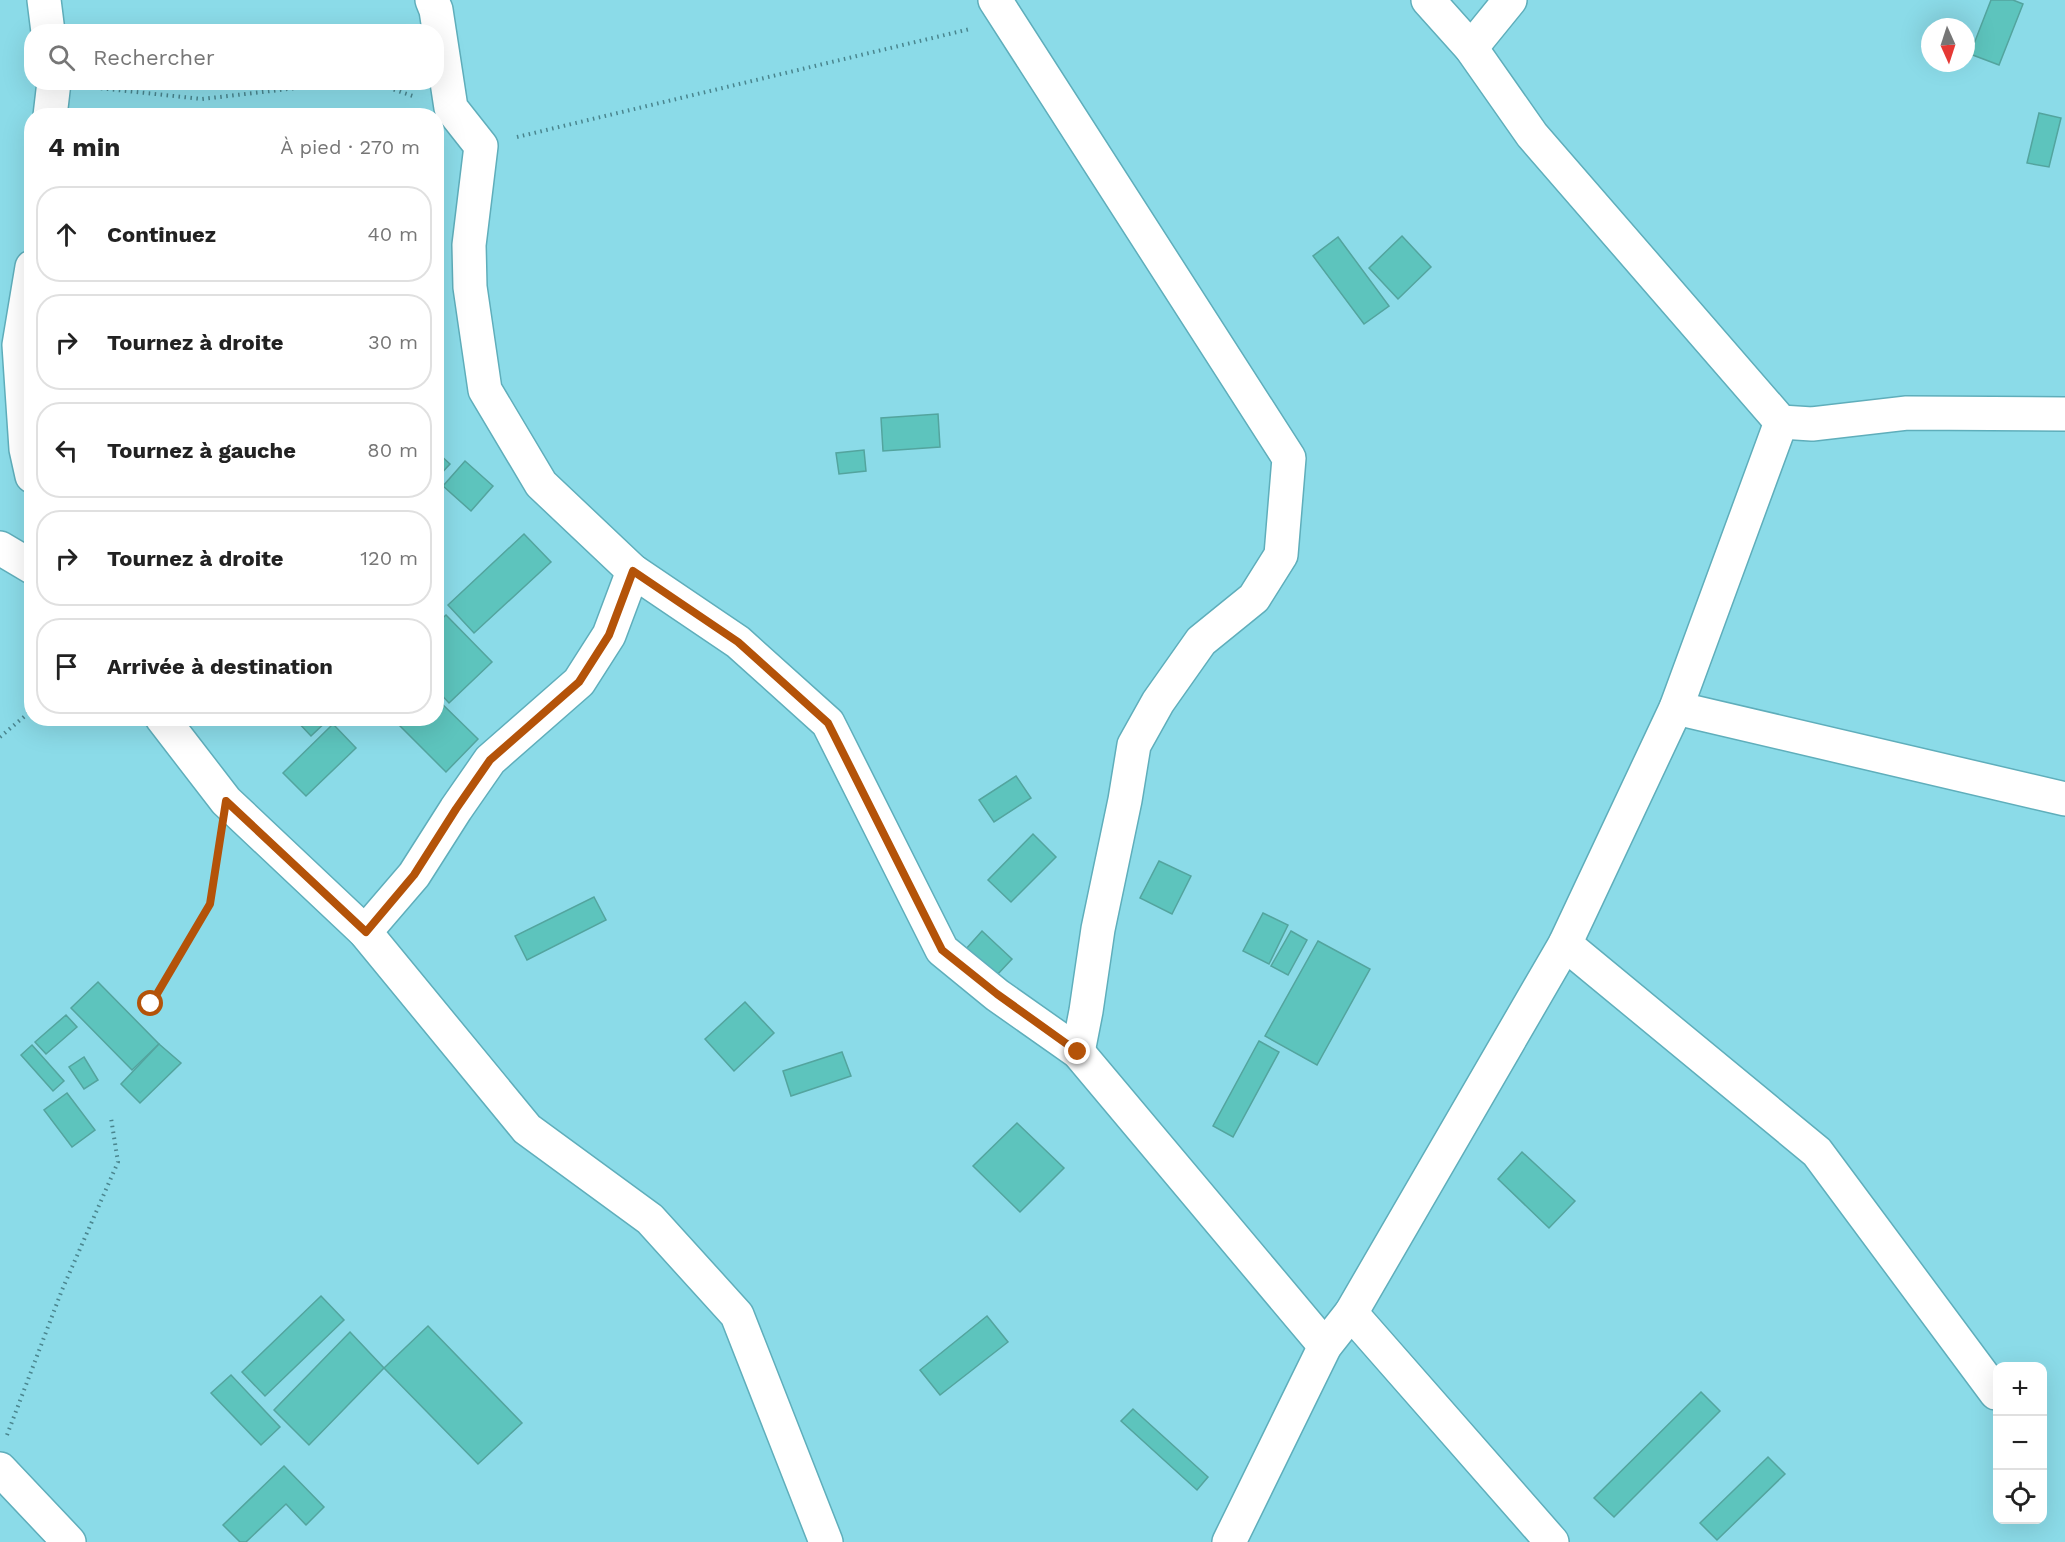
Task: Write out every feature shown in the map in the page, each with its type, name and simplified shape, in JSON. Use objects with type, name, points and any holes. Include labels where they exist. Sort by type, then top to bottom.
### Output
[{"type":"street","points":[[44,0],[47,24]]},
{"type":"street","points":[[432,0],[438,24]]},
{"type":"street","points":[[1428,0],[1471,48],[1532,135],[1781,422],[1812,424],[1907,413],[2065,414]]},
{"type":"street","points":[[1471,48],[1510,0]]},
{"type":"street","points":[[1001,10],[1288,458],[1281,555],[1254,598],[1201,641],[1158,702],[1134,745],[1098,929],[1078,1052]]},
{"type":"street","points":[[444,62],[451,108],[481,146],[469,245],[470,288],[485,390],[541,484],[633,571],[738,642],[828,723],[942,950],[997,994],[1078,1052],[1325,1346]]},
{"type":"street","points":[[54,108],[64,90]]},
{"type":"street","points":[[24,315],[19,345],[24,419]]},
{"type":"street","points":[[1228,1542],[1325,1346],[1351,1313],[1565,944],[1676,708],[1781,422]]},
{"type":"street","points":[[0,548],[24,562]]},
{"type":"street","points":[[366,932],[414,875],[490,760],[579,682],[609,635],[633,571]]},
{"type":"street","points":[[1676,708],[2065,799]]},
{"type":"street","points":[[168,726],[226,801],[366,932],[527,1129],[650,1220],[737,1315],[826,1542]]},
{"type":"street","points":[[1565,944],[1817,1152],[1993,1389]]},
{"type":"street","points":[[1351,1313],[1552,1542]]},
{"type":"street","points":[[5,1474],[69,1542]]},
{"type":"path","points":[[481,146],[1001,10]]},
{"type":"path","points":[[121,90],[202,99],[280,90]]},
{"type":"path","points":[[0,737],[24,717]]},
{"type":"path","points":[[151,1004],[210,904],[226,801]]},
{"type":"path","points":[[5,1474],[5,1441],[62,1290],[118,1162],[111,1118]]},
{"type":"building","points":[[1991,0],[2013,0],[2023,4],[1999,65],[1975,56],[1975,41]]},
{"type":"building","points":[[2039,113],[2061,118],[2049,167],[2027,163]]},
{"type":"building","points":[[1402,236],[1431,267],[1398,299],[1369,268]]},
{"type":"building","points":[[1338,237],[1389,306],[1364,324],[1313,256]]},
{"type":"building","points":[[938,414],[940,447],[883,451],[881,418]]},
{"type":"building","points":[[864,450],[866,471],[839,474],[836,453]]},
{"type":"building","points":[[444,458],[450,464],[444,470]]},
{"type":"building","points":[[465,461],[493,486],[471,511],[444,485]]},
{"type":"building","points":[[524,534],[551,562],[474,633],[448,605]]},
{"type":"building","points":[[446,615],[492,662],[449,703],[444,698],[444,617]]},
{"type":"building","points":[[444,706],[478,739],[446,772],[400,726],[444,726]]},
{"type":"building","points":[[302,726],[322,726],[311,736]]},
{"type":"building","points":[[331,726],[335,726],[356,748],[306,796],[283,773]]},
{"type":"building","points":[[1016,776],[1031,798],[994,822],[979,800]]},
{"type":"building","points":[[1033,834],[1056,857],[1011,902],[988,880]]},
{"type":"building","points":[[1159,861],[1191,876],[1172,914],[1140,898]]},
{"type":"building","points":[[594,897],[606,920],[527,960],[515,936]]},
{"type":"building","points":[[1263,913],[1288,925],[1269,964],[1243,951]]},
{"type":"building","points":[[982,931],[1012,959],[996,976],[966,949]]},
{"type":"building","points":[[1291,931],[1307,940],[1288,975],[1271,966]]},
{"type":"building","points":[[1318,941],[1370,969],[1317,1065],[1265,1036]]},
{"type":"building","points":[[98,982],[159,1044],[132,1070],[71,1008]]},
{"type":"building","points":[[745,1002],[774,1033],[734,1071],[705,1039]]},
{"type":"building","points":[[66,1015],[77,1027],[46,1054],[35,1042]]},
{"type":"building","points":[[1259,1041],[1279,1052],[1233,1137],[1213,1126]]},
{"type":"building","points":[[159,1044],[181,1063],[140,1103],[121,1084]]},
{"type":"building","points":[[32,1045],[64,1081],[53,1091],[21,1055]]},
{"type":"building","points":[[842,1052],[851,1076],[791,1096],[783,1071]]},
{"type":"building","points":[[84,1057],[98,1080],[84,1089],[69,1067]]},
{"type":"building","points":[[67,1093],[95,1130],[72,1147],[44,1110]]},
{"type":"building","points":[[1017,1123],[1064,1168],[1020,1212],[973,1166]]},
{"type":"building","points":[[1522,1152],[1575,1201],[1549,1228],[1498,1179]]},
{"type":"building","points":[[321,1296],[344,1320],[265,1396],[242,1372]]},
{"type":"building","points":[[987,1316],[1008,1342],[940,1395],[920,1370]]},
{"type":"building","points":[[428,1326],[522,1423],[478,1464],[384,1368]]},
{"type":"building","points":[[350,1332],[384,1368],[309,1445],[274,1410]]},
{"type":"building","points":[[231,1375],[280,1427],[261,1445],[211,1393]]},
{"type":"building","points":[[1701,1392],[1720,1411],[1614,1517],[1594,1498]]},
{"type":"building","points":[[1133,1409],[1208,1477],[1197,1490],[1121,1421]]},
{"type":"building","points":[[1768,1457],[1785,1474],[1717,1540],[1700,1523]]},
{"type":"building","points":[[284,1466],[324,1507],[306,1525],[286,1504],[246,1542],[240,1542],[223,1525]]},
{"type":"route","points":[[151,1004],[210,904],[226,801],[366,932],[414,875],[490,760],[579,682],[609,635],[633,571],[738,642],[828,723],[942,950],[997,994],[1078,1052]]}]
